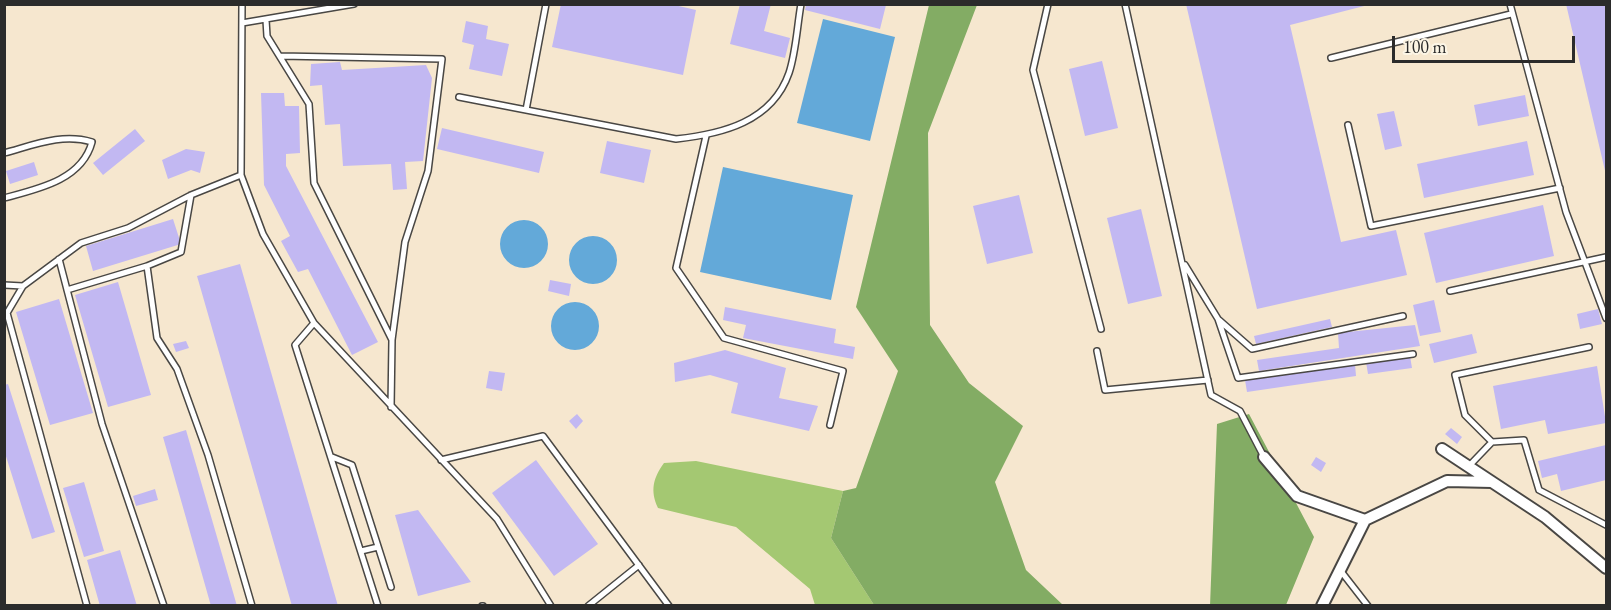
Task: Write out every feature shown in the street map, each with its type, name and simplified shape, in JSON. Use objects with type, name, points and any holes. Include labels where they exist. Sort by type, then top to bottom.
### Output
[{"type":"street","points":[[1442,448],[1545,517],[1606,568]]},
{"type":"street","points":[[1264,457],[1297,496],[1365,520]]},
{"type":"street","points":[[1322,606],[1365,520],[1447,481],[1492,482]]},
{"type":"lane","points":[[242,4],[241,175],[263,234],[314,323],[497,519],[551,606]]},
{"type":"lane","points":[[242,23],[354,4]]},
{"type":"lane","points":[[526,110],[546,4]]},
{"type":"lane","points":[[459,97],[676,139],[706,136],[749,121],[773,104],[789,74],[801,4]]},
{"type":"lane","points":[[1048,4],[1033,70],[1101,329]]},
{"type":"lane","points":[[1125,4],[1211,394],[1240,411],[1264,457]]},
{"type":"lane","points":[[1510,4],[1560,188],[1606,318]]},
{"type":"lane","points":[[1331,58],[1511,14]]},
{"type":"lane","points":[[266,20],[267,36],[309,104],[314,183],[392,340]]},
{"type":"lane","points":[[280,56],[442,59],[428,171],[405,242],[392,340],[391,407]]},
{"type":"lane","points":[[1348,125],[1371,226],[1560,188]]},
{"type":"lane","points":[[706,136],[676,268],[724,338],[843,370],[830,425]]},
{"type":"lane","points":[[4,153],[57,139],[76,137],[92,142],[88,156],[74,170],[46,187],[4,198]]},
{"type":"lane","points":[[87,606],[8,313],[23,286],[81,243],[128,228],[191,195],[241,175]]},
{"type":"lane","points":[[67,290],[147,266],[181,252],[191,195]]},
{"type":"lane","points":[[1450,291],[1606,257]]},
{"type":"lane","points":[[59,259],[102,424],[164,606]]},
{"type":"lane","points":[[1182,261],[1218,319],[1238,378],[1413,354]]},
{"type":"lane","points":[[147,266],[157,338],[177,369],[208,454],[252,606]]},
{"type":"lane","points":[[4,285],[23,286]]},
{"type":"lane","points":[[1218,319],[1252,350],[1404,316]]},
{"type":"lane","points":[[314,323],[295,345],[378,606]]},
{"type":"lane","points":[[1492,442],[1465,416],[1455,375],[1589,347]]},
{"type":"lane","points":[[1096,351],[1105,390],[1208,380]]},
{"type":"lane","points":[[441,460],[543,436],[669,606]]},
{"type":"lane","points":[[1469,466],[1492,442],[1524,440],[1539,490],[1606,525]]},
{"type":"lane","points":[[332,457],[352,465],[391,587]]},
{"type":"lane","points":[[361,551],[378,547]]},
{"type":"lane","points":[[588,606],[639,565]]},
{"type":"lane","points":[[1340,570],[1368,606]]},
{"type":"green space","points":[[929,5],[977,5],[928,133],[930,325],[969,383],[1023,426],[995,482],[1026,570],[1063,605],[874,605],[831,538],[843,491],[856,488],[898,371],[856,307]]},
{"type":"green space","points":[[1249,414],[1314,537],[1286,605],[1210,606],[1217,424]]},
{"type":"green space","points":[[696,461],[843,491],[831,538],[874,605],[815,605],[810,589],[736,527],[658,508],[653,490],[657,474],[664,463]]},
{"type":"water","points":[[823,19],[895,37],[870,141],[797,123]]},
{"type":"water","points":[[723,167],[853,195],[831,300],[700,272]]},
{"type":"water","points":[[524,220],[541,227],[548,244],[541,261],[524,268],[507,261],[500,244],[507,227]]},
{"type":"water","points":[[593,236],[610,243],[617,260],[610,277],[593,284],[576,277],[569,260],[576,243]]},
{"type":"water","points":[[575,302],[592,309],[599,326],[592,343],[575,350],[558,343],[551,326],[558,309]]},
{"type":"building","points":[[561,4],[670,4],[696,10],[683,75],[552,47]]},
{"type":"building","points":[[740,4],[771,4],[764,31],[790,38],[785,58],[730,44]]},
{"type":"building","points":[[1186,4],[1372,4],[1290,25],[1341,242],[1396,230],[1407,275],[1257,309]]},
{"type":"building","points":[[1566,4],[1606,4],[1606,175]]},
{"type":"building","points":[[806,5],[886,5],[880,29],[805,10]]},
{"type":"building","points":[[466,21],[488,26],[486,39],[509,44],[502,76],[469,69],[474,45],[462,42]]},
{"type":"building","points":[[1102,61],[1118,128],[1085,136],[1069,69]]},
{"type":"building","points":[[340,62],[342,70],[426,65],[432,78],[423,161],[405,162],[407,189],[393,190],[391,164],[343,166],[340,124],[325,125],[322,85],[310,86],[311,64]]},
{"type":"building","points":[[261,93],[284,93],[285,106],[299,106],[300,153],[286,154],[286,166],[378,342],[352,355],[308,269],[298,272],[281,241],[290,236],[264,185]]},
{"type":"building","points":[[1525,95],[1529,116],[1478,126],[1474,105]]},
{"type":"building","points":[[1394,111],[1402,146],[1385,150],[1377,114]]},
{"type":"building","points":[[442,128],[544,152],[539,173],[437,149]]},
{"type":"building","points":[[135,129],[145,141],[103,175],[93,163]]},
{"type":"building","points":[[607,141],[651,150],[644,183],[600,173]]},
{"type":"building","points":[[1527,141],[1534,175],[1424,198],[1417,164]]},
{"type":"building","points":[[186,149],[205,152],[200,173],[191,170],[168,179],[162,160]]},
{"type":"building","points":[[34,162],[38,175],[10,184],[6,171]]},
{"type":"building","points":[[1019,195],[1033,253],[987,264],[973,206]]},
{"type":"building","points":[[1543,205],[1554,256],[1436,283],[1424,233]]},
{"type":"building","points":[[1141,209],[1162,296],[1128,304],[1107,218]]},
{"type":"building","points":[[173,219],[181,244],[93,271],[86,246]]},
{"type":"building","points":[[240,264],[338,606],[292,606],[197,276]]},
{"type":"building","points":[[550,280],[571,284],[569,296],[548,291]]},
{"type":"building","points":[[118,282],[151,395],[108,407],[75,295]]},
{"type":"building","points":[[59,299],[93,413],[50,425],[16,312]]},
{"type":"building","points":[[1434,300],[1441,332],[1420,336],[1413,305]]},
{"type":"building","points":[[725,307],[836,329],[834,343],[855,347],[853,359],[743,338],[746,325],[723,320]]},
{"type":"building","points":[[1598,309],[1602,324],[1580,329],[1577,314]]},
{"type":"building","points":[[1330,319],[1332,327],[1256,344],[1254,336]]},
{"type":"building","points":[[1415,325],[1420,346],[1259,371],[1257,360],[1339,348],[1338,333]]},
{"type":"building","points":[[1472,334],[1477,353],[1434,363],[1429,344]]},
{"type":"building","points":[[186,341],[189,348],[176,352],[173,344]]},
{"type":"building","points":[[725,350],[786,368],[779,398],[818,406],[809,431],[731,413],[738,383],[710,375],[675,382],[674,363]]},
{"type":"building","points":[[1410,356],[1412,368],[1368,374],[1366,362]]},
{"type":"building","points":[[1355,364],[1356,376],[1247,392],[1245,380]]},
{"type":"building","points":[[1597,366],[1606,423],[1548,434],[1545,420],[1501,429],[1493,386]]},
{"type":"building","points":[[489,371],[505,373],[502,391],[486,388]]},
{"type":"building","points":[[8,384],[55,532],[32,539],[4,450],[4,385]]},
{"type":"building","points":[[577,414],[583,421],[576,429],[569,421]]},
{"type":"building","points":[[1451,428],[1462,437],[1457,444],[1445,434]]},
{"type":"building","points":[[186,430],[237,606],[211,606],[163,437]]},
{"type":"building","points":[[1606,445],[1606,480],[1561,491],[1557,474],[1542,478],[1538,461]]},
{"type":"building","points":[[1316,457],[1326,463],[1321,472],[1311,465]]},
{"type":"building","points":[[536,460],[598,544],[554,576],[492,493]]},
{"type":"building","points":[[84,482],[104,551],[84,557],[63,488]]},
{"type":"building","points":[[155,489],[158,500],[136,506],[133,496]]},
{"type":"building","points":[[418,510],[471,582],[418,596],[395,515]]},
{"type":"building","points":[[120,550],[137,606],[100,606],[87,560]]}]
